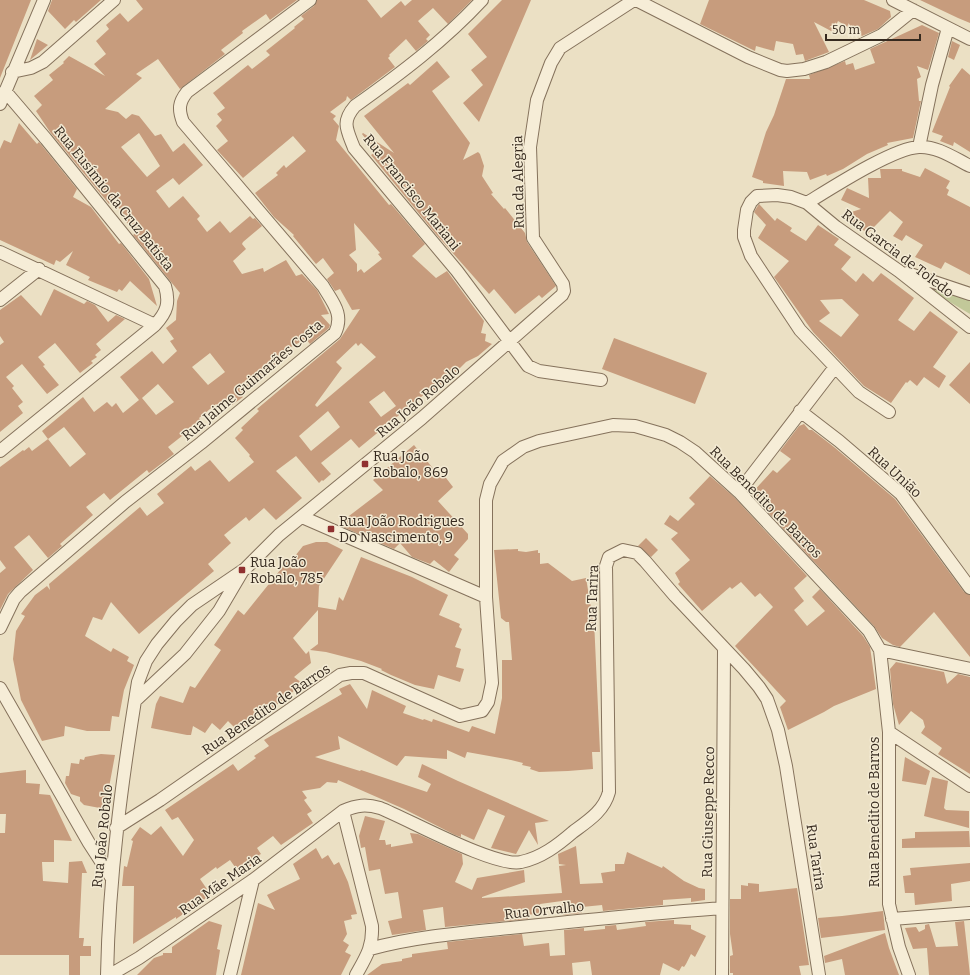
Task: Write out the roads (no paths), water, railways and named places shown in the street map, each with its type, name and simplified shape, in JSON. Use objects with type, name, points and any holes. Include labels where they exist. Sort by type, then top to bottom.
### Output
[{"type":"street","points":[[0,104],[12,72],[44,0]]},
{"type":"street","points":[[12,72],[40,64],[114,0]]},
{"type":"street","name":"Rua Jaime Guimarães Costa","points":[[0,628],[14,599],[20,592],[125,502],[201,443],[329,338],[336,330],[339,317],[336,308],[323,286],[182,122],[179,106],[187,92],[310,0]]},
{"type":"street","name":"Rua Francisco Mariani","points":[[482,0],[453,30],[419,58],[355,106],[347,116],[346,125],[354,148],[457,271],[528,366],[533,369],[601,380]]},
{"type":"street","points":[[635,0],[748,57],[780,70],[787,71],[804,69],[826,62],[882,35],[913,10]]},
{"type":"street","name":"Rua da Alegria","points":[[561,281],[533,238],[530,147],[537,100],[551,63],[560,48],[635,0]]},
{"type":"street","points":[[894,0],[967,37],[970,50]]},
{"type":"street","points":[[919,147],[932,85],[948,28]]},
{"type":"street","name":"Rua Eusímio da Cruz Batista","points":[[0,451],[156,325],[165,314],[168,305],[165,286],[46,139],[5,91]]},
{"type":"street","points":[[889,412],[859,392],[800,330],[751,256],[744,237],[747,210],[751,202],[757,196],[777,195],[791,197],[807,203],[896,154],[919,147],[938,150],[970,166]]},
{"type":"street","name":"Rua Garcia de Toledo","points":[[807,203],[836,227],[899,271],[970,327]]},
{"type":"street","points":[[0,252],[156,325]]},
{"type":"street","points":[[0,300],[39,269]]},
{"type":"street","points":[[899,271],[970,294]]},
{"type":"street","name":"Rua João Robalo","points":[[108,975],[111,877],[116,828],[135,701],[141,671],[146,661],[171,627],[192,605],[245,568],[279,535],[510,343],[562,296],[564,288],[561,281]]},
{"type":"street","points":[[739,492],[835,367]]},
{"type":"street","name":"Rua União","points":[[800,411],[839,441],[901,494],[970,588]]},
{"type":"street","name":"Rua Benedito de Barros","points":[[116,828],[160,800],[340,675],[351,672],[364,673],[460,716],[482,711],[488,702],[492,683],[486,597],[485,512],[490,484],[503,461],[523,448],[539,441],[613,425],[635,426],[666,435],[695,452],[739,492],[869,631],[880,650],[889,732],[889,904],[899,947],[910,975]]},
{"type":"street","points":[[302,517],[486,597]]},
{"type":"street","name":"Rua Tarira","points":[[343,812],[353,807],[366,804],[380,808],[463,846],[510,863],[535,858],[587,822],[603,807],[609,792],[606,566],[609,557],[615,553],[623,550],[637,553],[759,687],[767,699],[778,730],[795,818],[819,975]]},
{"type":"street","name":"Rua João Robalo","points":[[135,701],[185,654],[219,611],[245,568]]},
{"type":"street","name":"Rua Giuseppe Recco","points":[[722,975],[724,650]]},
{"type":"street","points":[[880,650],[970,669]]},
{"type":"street","points":[[0,688],[89,843],[111,877]]},
{"type":"street","points":[[889,732],[970,786]]},
{"type":"street","points":[[343,812],[372,926],[370,949],[356,975]]},
{"type":"street","name":"Rua Mãe Maria","points":[[108,975],[146,954],[253,880],[343,812]]},
{"type":"street","points":[[230,975],[253,880]]},
{"type":"street","name":"Rua Orvalho","points":[[370,949],[391,943],[500,930],[672,911],[722,908]]},
{"type":"street","points":[[892,919],[970,913]]},
{"type":"place","name":"Rua João Robalo, 869","points":[[365,464]]},
{"type":"place","name":"Rua João Rodrigues Do Nascimento, 9","points":[[331,529]]},
{"type":"place","name":"Rua João Robalo, 785","points":[[242,570]]}]
